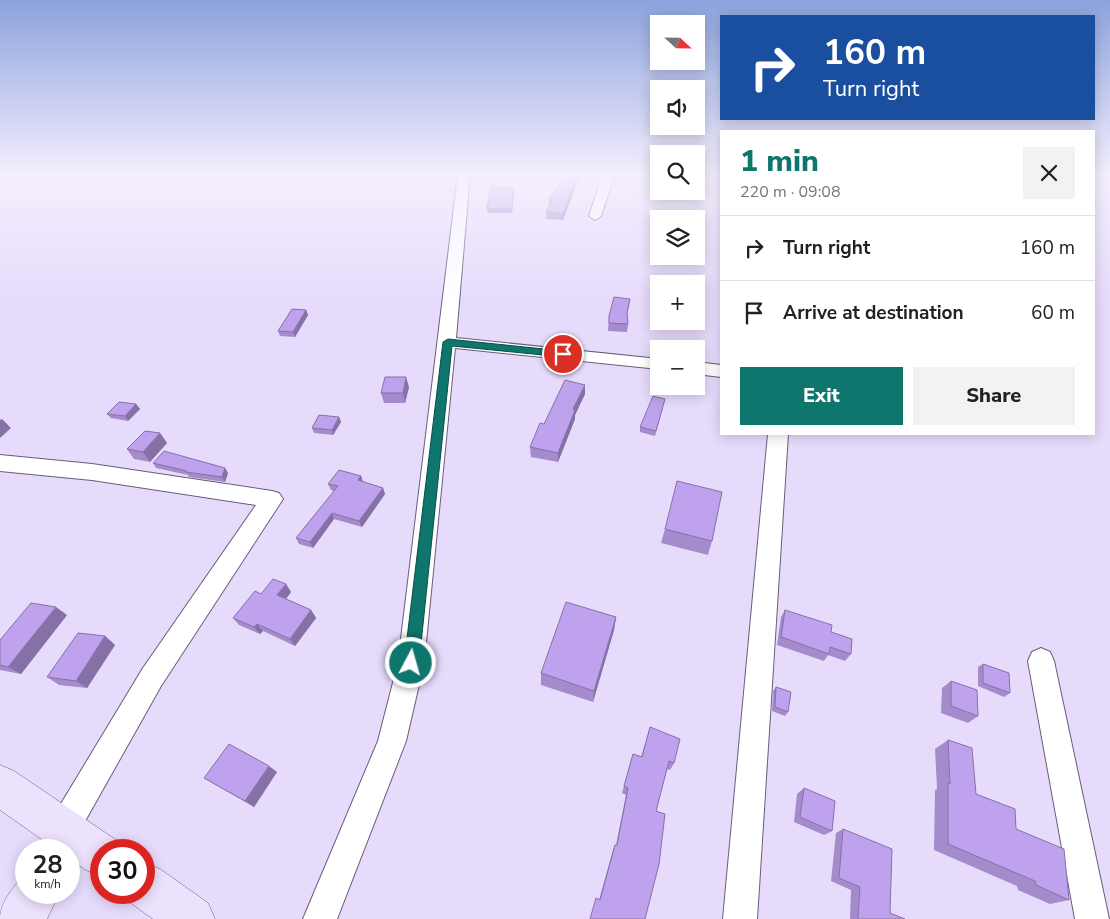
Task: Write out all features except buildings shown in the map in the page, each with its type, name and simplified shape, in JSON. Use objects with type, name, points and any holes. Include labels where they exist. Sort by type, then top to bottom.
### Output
[{"type":"street","points":[[320,919],[392,741],[411,663],[448,342],[460,217]]},
{"type":"street","points":[[448,342],[650,363]]},
{"type":"street","points":[[705,369],[720,371]]},
{"type":"street","points":[[740,919],[778,435]]},
{"type":"street","points":[[0,463],[92,472],[272,499],[152,677],[60,839],[0,785]]},
{"type":"street","points":[[1041,661],[1092,919]]},
{"type":"street","points":[[155,893],[192,919]]},
{"type":"street","points":[[20,919],[30,904]]},
{"type":"route","points":[[411,663],[448,342],[563,354]]}]
